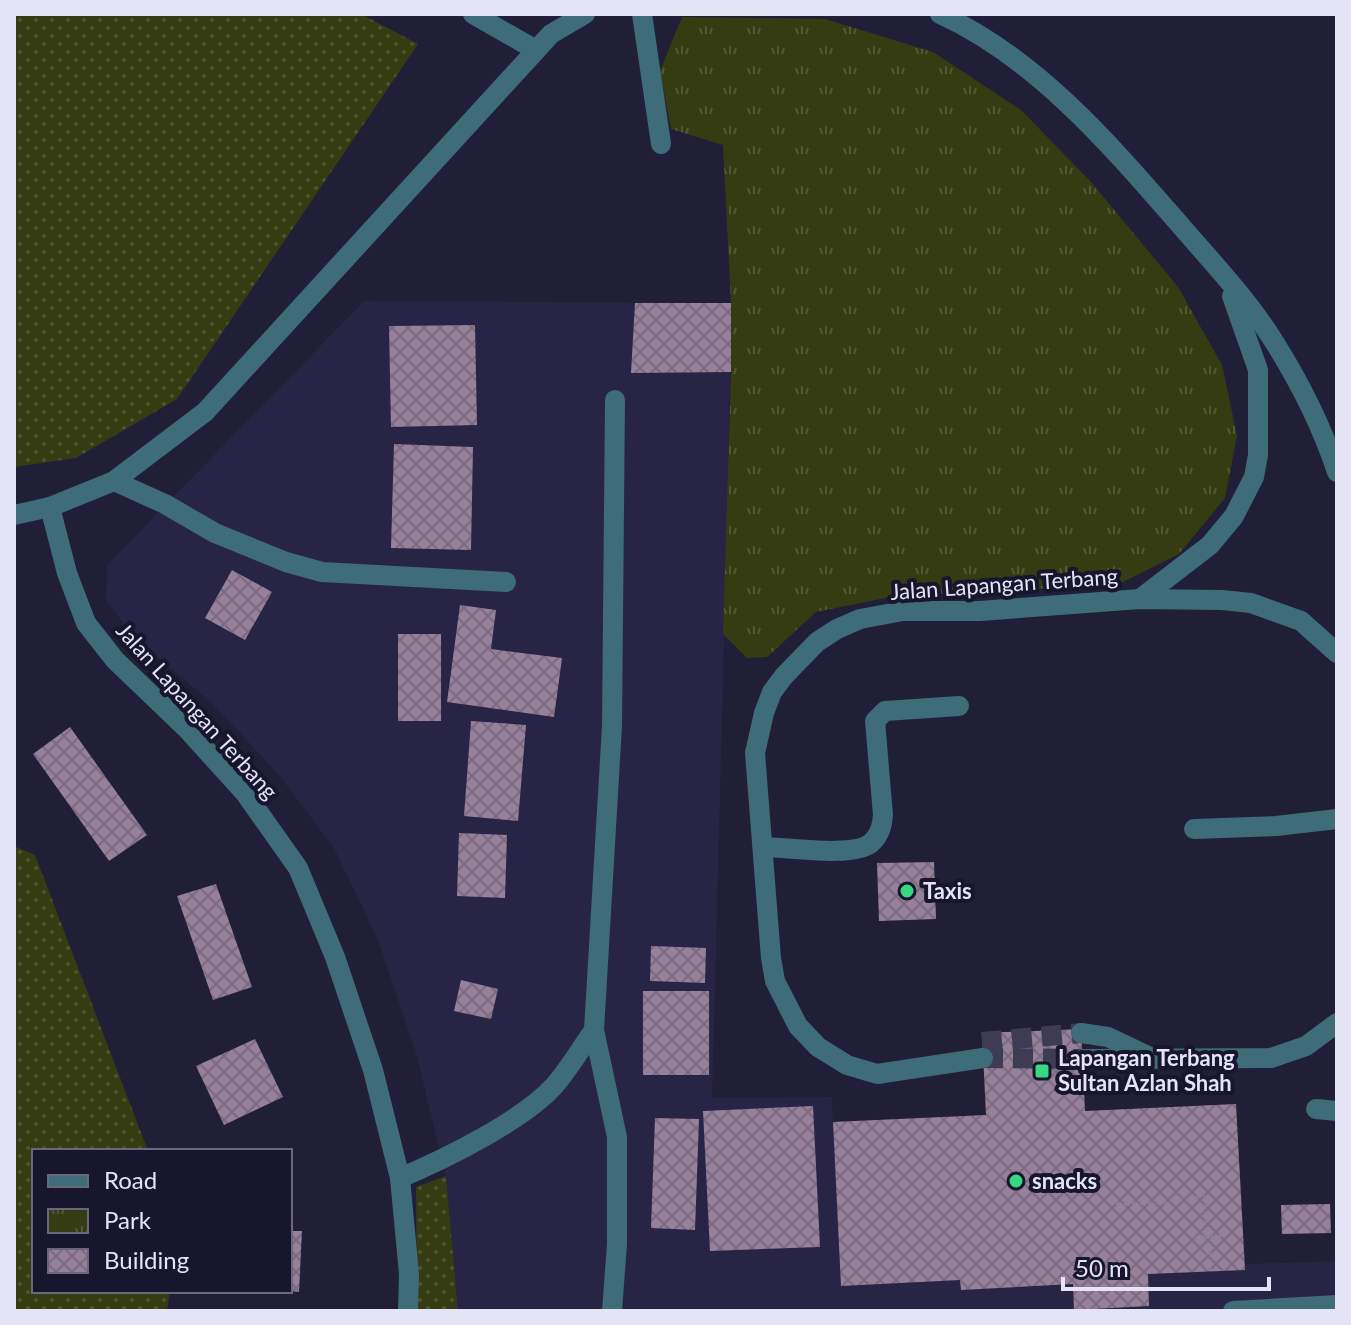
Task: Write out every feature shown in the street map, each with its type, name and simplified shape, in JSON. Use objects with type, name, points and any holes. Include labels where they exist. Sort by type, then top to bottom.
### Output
[{"type":"street","points":[[473,14],[536,50]]},
{"type":"street","points":[[642,14],[661,144]]},
{"type":"street","name":"Jalan Lapangan Terbang","points":[[940,14],[1013,55],[1134,172],[1224,276],[1273,339],[1305,396],[1337,472]]},
{"type":"street","points":[[14,515],[50,507],[114,481],[205,412],[536,50],[574,15]]},
{"type":"street","name":"Jalan Lapangan Terbang","points":[[1140,599],[1210,545],[1234,516],[1254,477],[1258,455],[1258,370],[1224,276]]},
{"type":"street","points":[[612,1311],[617,1244],[617,1137],[594,1030],[612,726],[615,400]]},
{"type":"street","points":[[114,481],[165,504],[215,533],[286,562],[322,572],[506,582]]},
{"type":"street","name":"Jalan Lapangan Terbang","points":[[50,507],[67,573],[86,623],[115,660],[187,729],[245,793],[298,868],[335,957],[373,1070],[400,1178],[409,1274],[408,1311]]},
{"type":"street","name":"Jalan Lapangan Terbang","points":[[983,1050],[952,1063],[877,1074],[847,1065],[818,1047],[798,1026],[775,981],[755,753],[764,713],[772,692],[784,676],[817,642],[860,619],[903,611],[980,611],[1140,599],[1251,603],[1301,621],[1337,653]]},
{"type":"street","points":[[763,847],[825,851],[862,849],[871,843],[882,828],[883,815],[875,721],[885,711],[959,706]]},
{"type":"street","points":[[1194,829],[1276,826],[1337,819]]},
{"type":"street","points":[[400,1178],[442,1160],[518,1115],[554,1086],[594,1030]]},
{"type":"street","points":[[1081,1033],[1108,1037],[1157,1060]]},
{"type":"street","points":[[1083,1059],[1271,1058],[1333,1034]]},
{"type":"street","points":[[1316,1109],[1337,1111]]},
{"type":"street","points":[[1233,1311],[1337,1305]]},
{"type":"path","points":[[1116,1204],[1205,1198],[1210,1271]]},
{"type":"path","points":[[1195,1239],[1226,1236]]},
{"type":"shaded area","name":"Lapangan Terbang Sultan Azlan Shah","points":[[364,301],[731,303],[712,1098],[832,1097],[833,1122],[986,1115],[982,1033],[1081,1029],[1086,1111],[1236,1104],[1245,1264],[1337,1261],[1337,1311],[458,1311],[446,1176],[416,1053],[378,940],[334,848],[278,774],[212,703],[133,637],[106,600],[107,565]]},
{"type":"green space","points":[[14,14],[361,14],[418,44],[177,399],[76,458],[14,467]]},
{"type":"green space","points":[[682,17],[825,19],[933,52],[1022,111],[1091,182],[1178,287],[1222,365],[1237,436],[1225,498],[1179,554],[1117,585],[895,596],[816,612],[767,657],[747,658],[723,634],[731,303],[723,145],[671,129],[660,71]]},
{"type":"green space","points":[[14,846],[35,855],[147,1149],[32,1149],[32,1293],[170,1293],[167,1311],[14,1311]]},
{"type":"green space","points":[[446,1176],[458,1311],[417,1311],[416,1187]]},
{"type":"building","points":[[635,303],[731,303],[731,372],[631,373]]},
{"type":"building","points":[[475,325],[477,425],[391,427],[389,326]]},
{"type":"building","points":[[394,444],[473,447],[471,550],[391,548]]},
{"type":"building","points":[[232,570],[272,592],[245,640],[205,618]]},
{"type":"building","points":[[460,605],[496,610],[491,649],[562,658],[554,717],[447,702]]},
{"type":"building","points":[[398,634],[441,634],[441,721],[398,721]]},
{"type":"building","points":[[471,721],[526,725],[518,821],[464,816]]},
{"type":"building","points":[[70,727],[147,835],[109,861],[33,754]]},
{"type":"building","points":[[459,833],[507,835],[505,898],[457,896]]},
{"type":"building","name":"Taxis","points":[[934,862],[936,919],[879,921],[877,863]]},
{"type":"building","points":[[216,884],[252,987],[213,1000],[177,896]]},
{"type":"building","points":[[651,946],[706,948],[705,983],[650,981]]},
{"type":"building","points":[[461,980],[498,989],[491,1019],[454,1011]]},
{"type":"building","points":[[643,991],[709,991],[709,1075],[643,1075]]},
{"type":"building","points":[[1081,1029],[1085,1111],[1236,1104],[1245,1270],[1148,1274],[1149,1306],[1074,1310],[1073,1284],[961,1290],[960,1280],[841,1286],[833,1122],[986,1115],[982,1033]]},
{"type":"building","points":[[255,1039],[283,1097],[224,1125],[196,1066]]},
{"type":"building","points":[[813,1106],[820,1247],[710,1251],[703,1111]]},
{"type":"building","points":[[655,1118],[699,1119],[695,1230],[651,1228]]},
{"type":"building","points":[[1330,1204],[1331,1233],[1282,1234],[1281,1205]]},
{"type":"building","points":[[292,1231],[302,1231],[299,1292],[292,1291]]},
{"type":"tunnel","points":[[982,1042],[1081,1033]]},
{"type":"tunnel","points":[[983,1058],[1083,1059]]},
{"type":"place","name":"Taxis","points":[[907,891]]},
{"type":"place","name":"Lapangan Terbang Sultan Azlan Shah","points":[[1042,1071]]},
{"type":"place","name":"snacks","points":[[1016,1181]]}]
